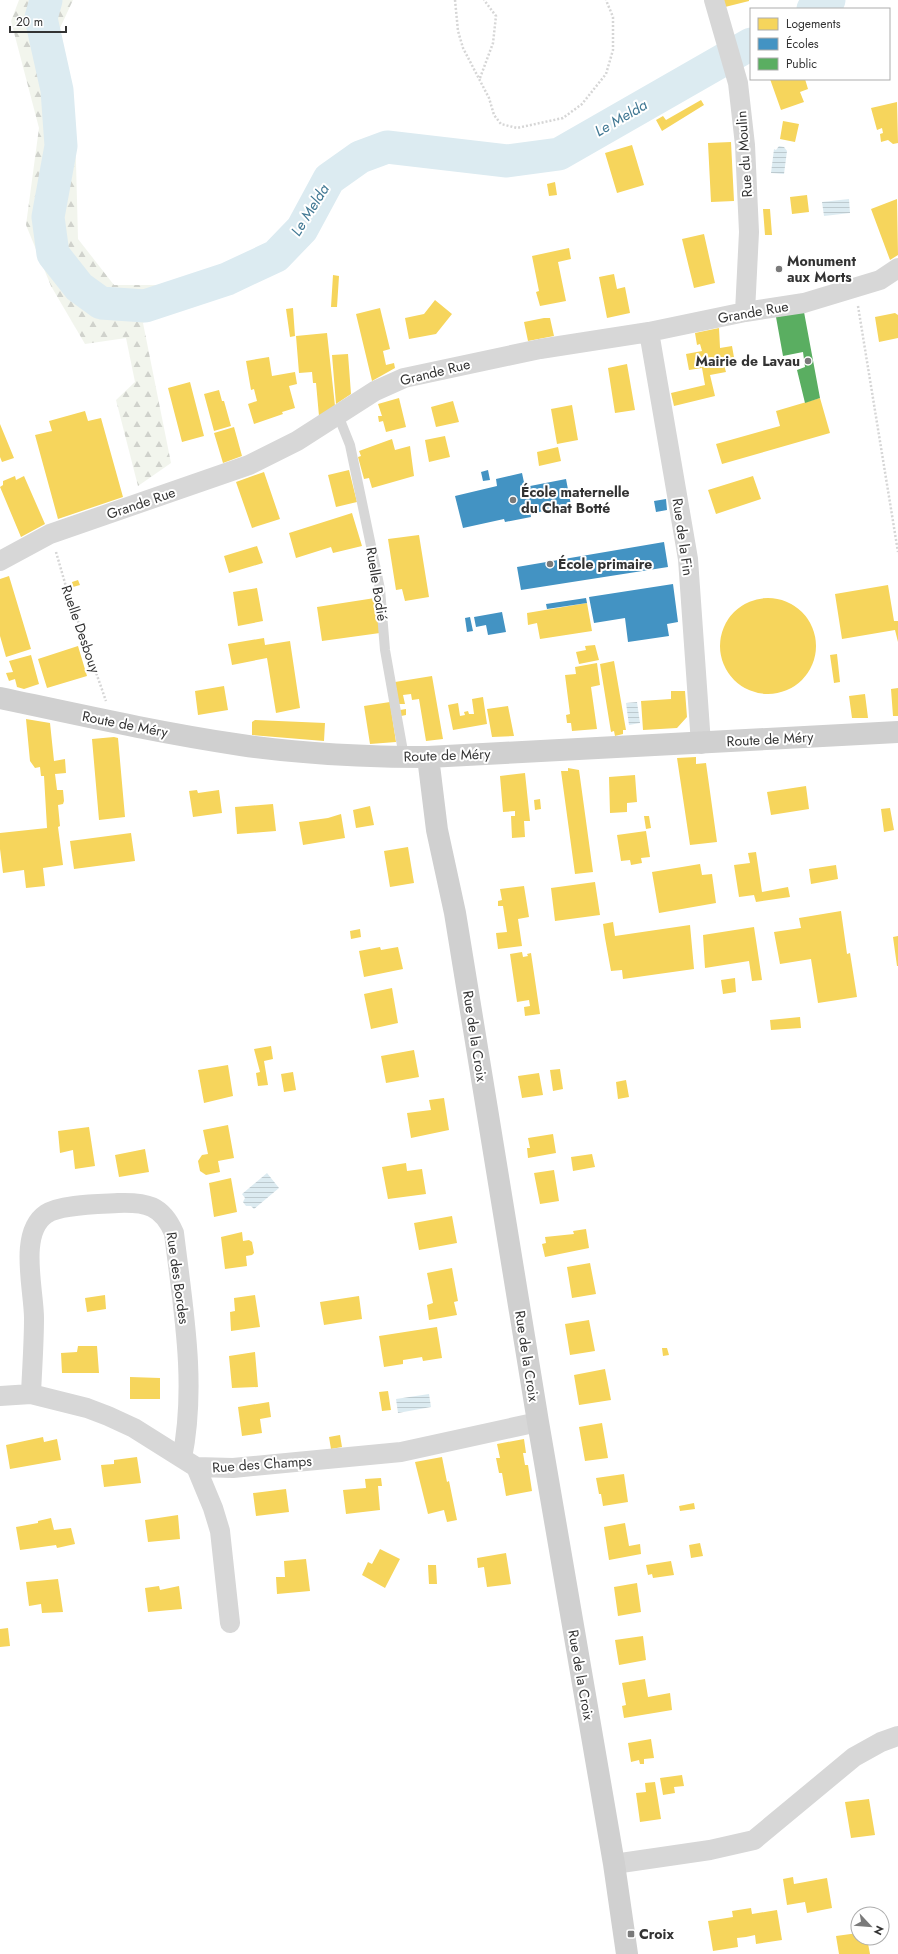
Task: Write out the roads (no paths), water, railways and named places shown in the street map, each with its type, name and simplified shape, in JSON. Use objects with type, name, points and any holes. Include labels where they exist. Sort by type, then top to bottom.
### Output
[{"type":"street","name":"Rue du Moulin","points":[[714,0],[738,83],[745,145],[749,232],[745,312]]},
{"type":"street","name":"Grande Rue","points":[[0,561],[50,534],[249,465],[297,441],[375,391],[404,378],[540,349],[650,332],[745,312],[804,303],[880,280],[898,268]]},
{"type":"street","name":"Rue de la Fin","points":[[650,332],[688,559],[701,744]]},
{"type":"street","name":"Route de Méry","points":[[0,698],[114,722],[241,745],[342,755],[428,757],[701,744],[898,732]]},
{"type":"street","name":"Rue de la Croix","points":[[428,757],[437,830],[455,912],[538,1422],[614,1864],[627,1954]]},
{"type":"street","name":"Rue des Bordes","points":[[31,1394],[34,1317],[29,1253],[32,1235],[37,1223],[46,1214],[60,1208],[137,1203],[150,1206],[161,1212],[168,1221],[174,1233],[188,1359],[189,1462]]},
{"type":"street","points":[[0,1396],[31,1394],[87,1408],[134,1428],[189,1462],[213,1508],[220,1531],[224,1550],[230,1623]]},
{"type":"street","name":"Rue des Champs","points":[[189,1462],[233,1468],[401,1452],[538,1422]]},
{"type":"street","points":[[614,1864],[710,1850],[754,1840],[854,1757],[881,1742],[898,1736]]},
{"type":"lane","name":"Ruelle Bodié","points":[[338,415],[350,445],[380,589],[386,650],[404,757]]},
{"type":"waterway","name":"Le Melda","points":[[46,0],[41,18],[57,90],[61,146],[48,217],[53,254],[79,287],[101,303],[145,306],[227,279],[276,256],[302,229],[329,179],[360,157],[387,147],[507,161],[559,154],[750,45]]},
{"type":"waterway","name":"Le Melda","points":[[815,8],[829,0]]},
{"type":"place","name":"Monument aux Morts","points":[[779,269]]},
{"type":"place","name":"Mairie de Lavau","points":[[808,361]]},
{"type":"place","name":"École maternelle du Chat Botté","points":[[513,500]]},
{"type":"place","name":"École primaire","points":[[550,564]]},
{"type":"place","name":"Croix","points":[[631,1934]]}]
